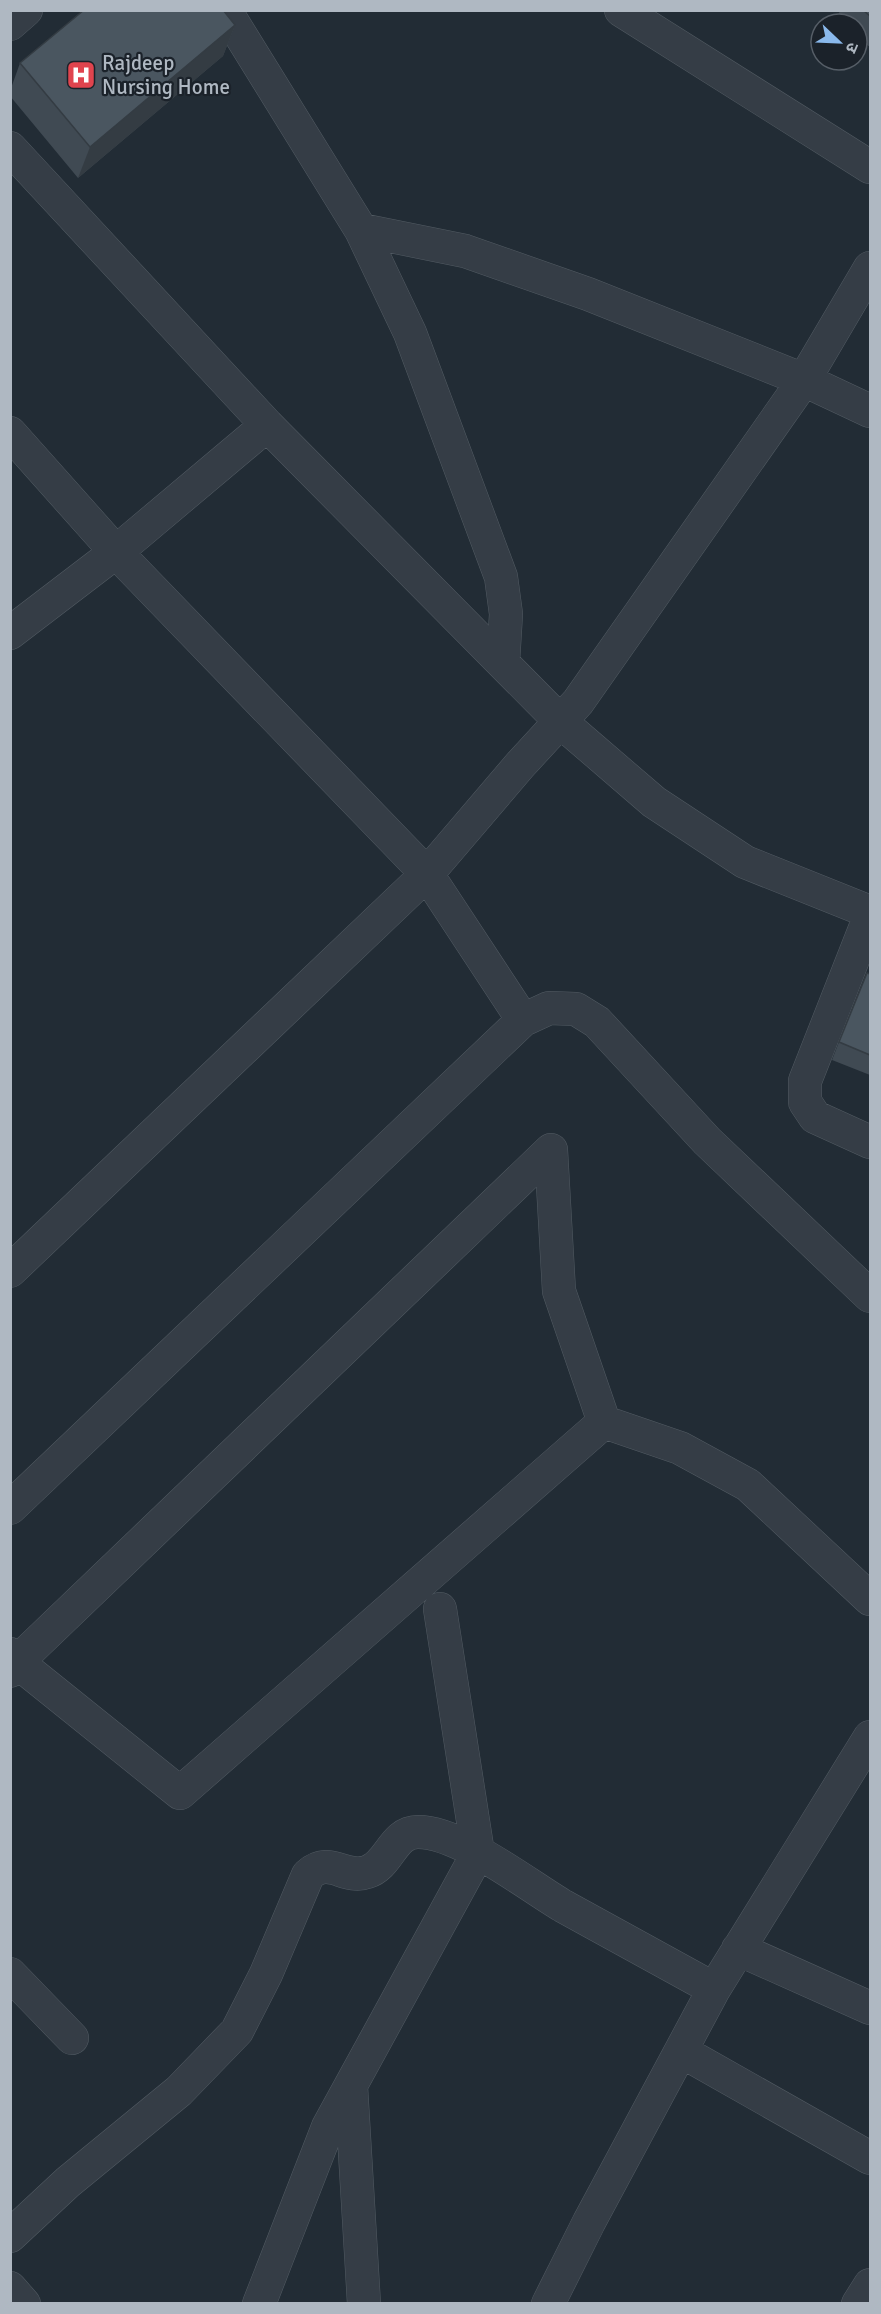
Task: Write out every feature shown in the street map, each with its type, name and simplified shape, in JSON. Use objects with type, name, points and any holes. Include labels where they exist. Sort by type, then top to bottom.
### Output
[{"type":"street","points":[[10,24],[26,10]]},
{"type":"street","points":[[225,10],[361,230],[410,333],[501,577],[506,614],[503,663]]},
{"type":"street","points":[[621,10],[870,167]]},
{"type":"street","points":[[10,148],[267,424],[561,722],[654,802],[745,862],[870,914],[805,1081],[805,1102],[815,1116],[870,1142]]},
{"type":"street","points":[[361,230],[465,251],[588,294],[804,380],[870,411]]},
{"type":"street","points":[[10,1271],[427,874],[520,765],[561,722],[578,702],[804,380],[870,268]]},
{"type":"street","points":[[10,633],[116,552],[267,424]]},
{"type":"street","points":[[10,433],[116,552],[427,874],[523,1020]]},
{"type":"street","points":[[10,1508],[523,1020],[549,1008],[576,1009],[597,1022],[707,1141],[870,1296]]},
{"type":"street","points":[[551,1150],[559,1290],[604,1422],[180,1793],[13,1663],[551,1150]]},
{"type":"street","points":[[604,1422],[680,1448],[748,1485],[870,1599]]},
{"type":"street","points":[[259,2304],[328,2127],[478,1853],[440,1609]]},
{"type":"street","points":[[548,2304],[589,2222],[714,1989],[870,1737]]},
{"type":"street","points":[[10,2236],[68,2182],[178,2091],[237,2031],[266,1974],[308,1875],[316,1867],[331,1867],[364,1874],[376,1869],[386,1860],[395,1844],[404,1835],[417,1832],[443,1838],[478,1853],[561,1905],[714,1989]]},
{"type":"street","points":[[738,1949],[870,2008]]},
{"type":"street","points":[[10,1974],[72,2038]]},
{"type":"street","points":[[681,2051],[870,2158]]},
{"type":"street","points":[[351,2086],[364,2304]]},
{"type":"street","points":[[858,2304],[870,2285]]},
{"type":"street","points":[[10,2288],[24,2304]]},
{"type":"building","points":[[84,10],[223,10],[235,25],[90,147],[20,63]]},
{"type":"building","points":[[867,973],[870,974],[870,1055],[839,1042]]},
{"type":"place","name":"Rajdeep Nursing Home","points":[[81,75]]}]
